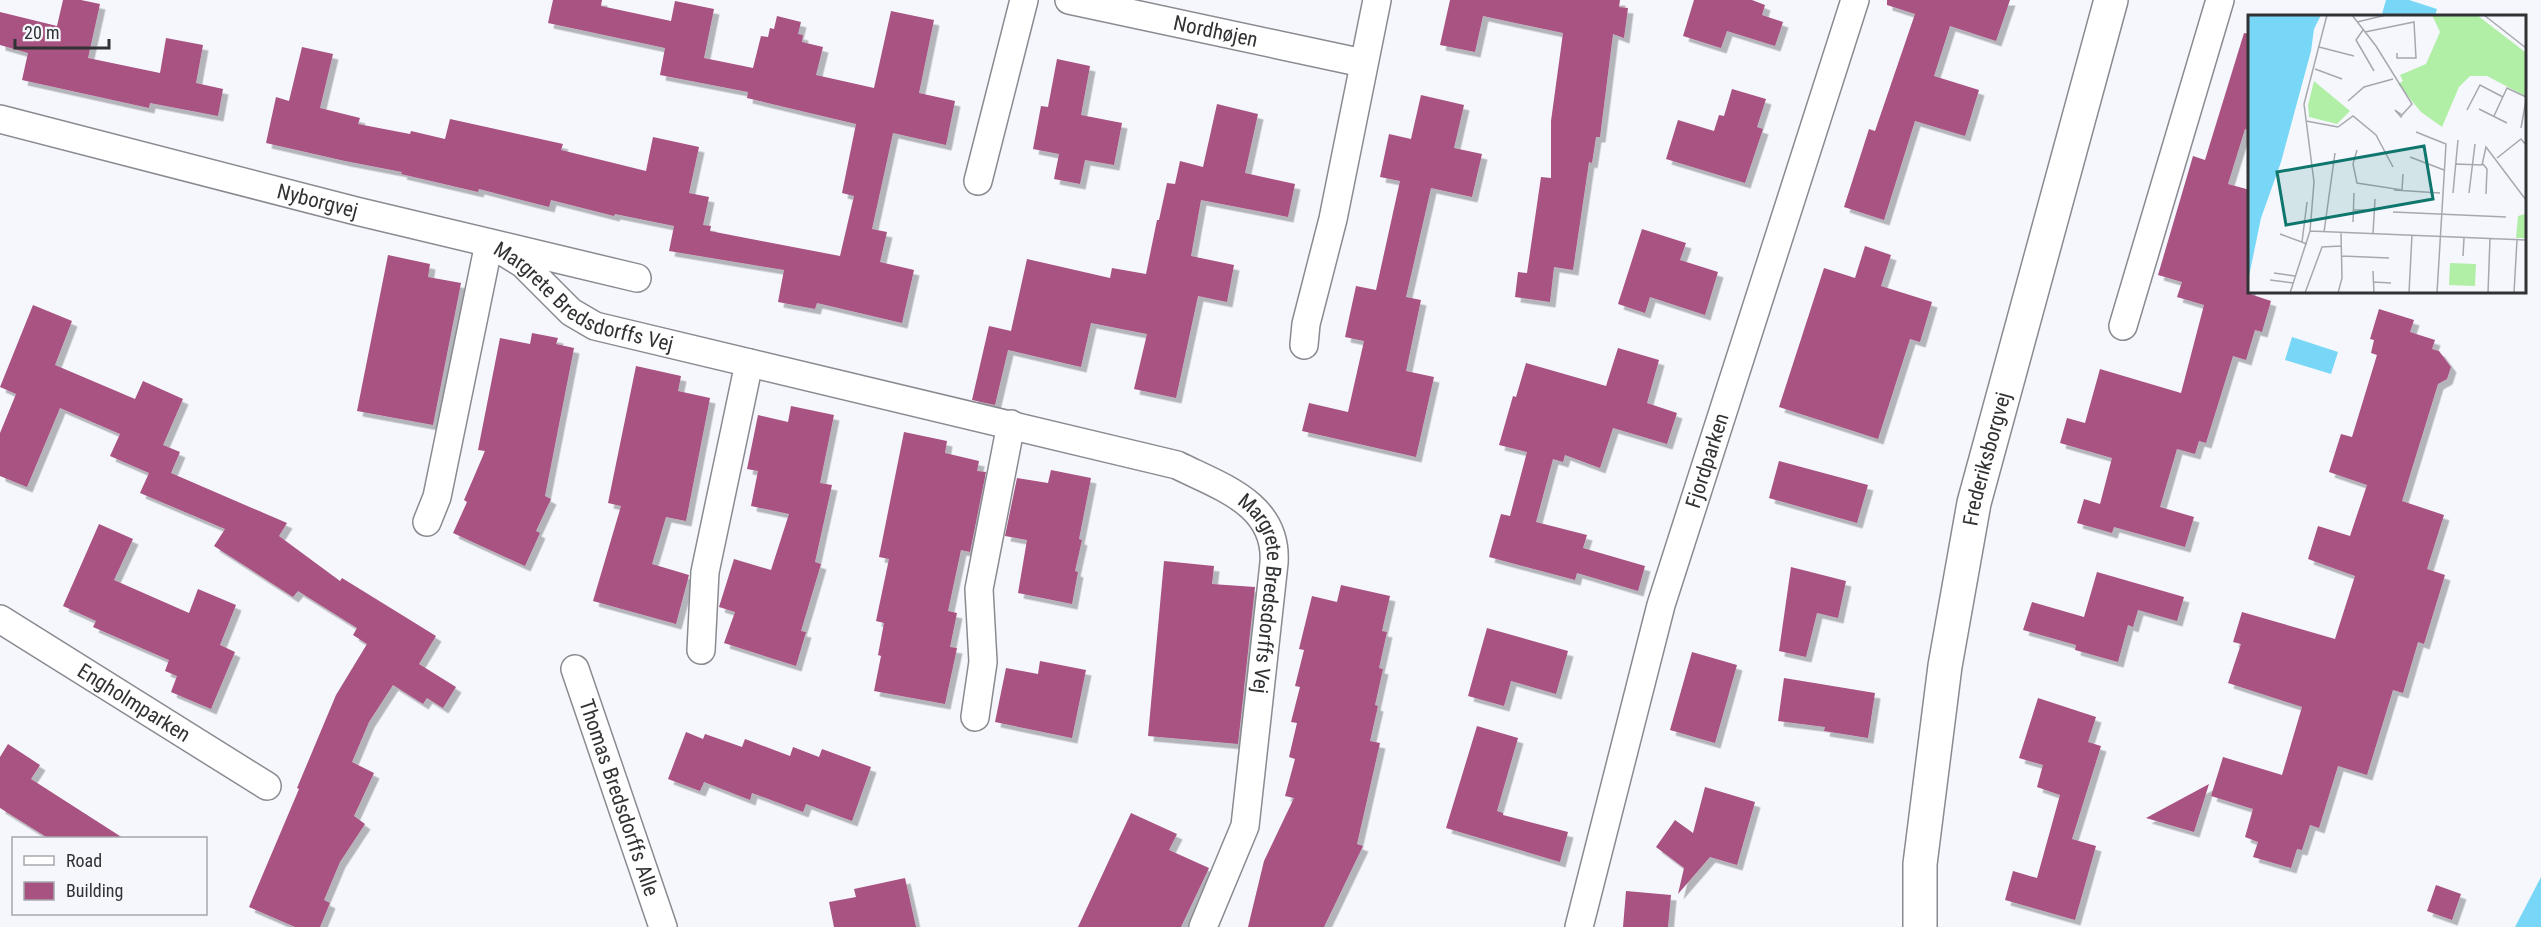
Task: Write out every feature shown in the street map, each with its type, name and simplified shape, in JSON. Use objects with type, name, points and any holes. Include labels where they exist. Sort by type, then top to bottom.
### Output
[{"type":"street","points":[[978,181],[1024,0]]},
{"type":"street","name":"Nordhøjen","points":[[1069,0],[1364,63]]},
{"type":"street","points":[[1304,345],[1306,324],[1333,219],[1377,0]]},
{"type":"street","name":"Fjordparken","points":[[1580,927],[1661,605],[1855,0]]},
{"type":"street","name":"Frederiksborgvej","points":[[1920,927],[1920,864],[1940,698],[1948,639],[1974,502],[2111,0]]},
{"type":"street","points":[[2123,326],[2220,0]]},
{"type":"street","name":"Nyborgvej","points":[[0,119],[489,243],[637,278]]},
{"type":"street","name":"Margrete Bredsdorffs Vej","points":[[427,522],[437,497],[489,243],[523,264],[571,312],[595,326],[1177,465],[1239,496],[1257,510],[1276,546],[1245,826],[1203,927]]},
{"type":"street","points":[[701,650],[705,572],[749,363]]},
{"type":"street","points":[[975,717],[983,662],[979,589],[1011,424]]},
{"type":"street","name":"Engholmparken","points":[[0,619],[267,786]]},
{"type":"street","name":"Thomas Bredsdorffs Alle","points":[[575,669],[663,927]]},
{"type":"water","points":[[2386,0],[2409,0],[2437,9],[2435,15],[2382,14]]},
{"type":"water","points":[[2292,337],[2338,352],[2331,374],[2285,360]]},
{"type":"water","points":[[2541,877],[2541,927],[2515,927]]},
{"type":"building","points":[[63,0],[81,0],[100,4],[88,58],[160,73],[166,38],[203,45],[196,83],[223,89],[218,116],[150,103],[149,108],[22,80],[28,53],[0,45],[0,12],[57,26]]},
{"type":"building","points":[[553,0],[602,0],[601,6],[671,21],[675,1],[714,9],[704,58],[753,68],[761,36],[768,37],[770,28],[774,29],[777,16],[801,22],[798,34],[803,35],[802,42],[823,47],[816,75],[874,88],[891,11],[934,20],[919,93],[955,101],[946,145],[893,133],[872,229],[887,232],[880,262],[914,270],[902,323],[817,303],[815,309],[778,302],[784,270],[669,251],[674,226],[615,214],[614,216],[551,200],[549,207],[479,189],[478,192],[401,174],[402,172],[266,143],[276,97],[289,101],[302,47],[333,54],[320,108],[360,118],[358,124],[410,134],[411,131],[445,139],[450,119],[563,144],[561,150],[646,171],[653,137],[699,147],[689,193],[709,197],[703,225],[711,226],[710,231],[840,256],[854,196],[842,193],[856,124],[747,98],[748,92],[660,75],[665,48],[548,23]]},
{"type":"building","points":[[1450,0],[1620,0],[1619,7],[1628,8],[1624,38],[1613,34],[1600,137],[1596,137],[1592,163],[1589,162],[1573,270],[1554,267],[1550,302],[1515,297],[1518,272],[1527,273],[1541,177],[1551,178],[1551,121],[1563,33],[1483,16],[1475,52],[1440,45]]},
{"type":"building","points":[[1694,0],[1752,0],[1765,5],[1762,15],[1783,22],[1775,46],[1727,31],[1721,48],[1683,36]]},
{"type":"building","points":[[1887,0],[2010,0],[1996,41],[1950,26],[1934,76],[1979,90],[1965,136],[1915,121],[1884,220],[1844,207],[1869,129],[1875,131],[1915,14],[1887,5]]},
{"type":"building","points":[[2244,33],[2248,34],[2248,130],[2245,129],[2228,184],[2248,189],[2248,292],[2271,301],[2262,332],[2255,330],[2246,360],[2233,356],[2206,443],[2199,441],[2195,454],[2177,449],[2160,507],[2194,517],[2185,547],[2114,527],[2112,533],[2077,523],[2084,499],[2100,504],[2112,458],[2060,443],[2067,418],[2085,423],[2100,369],[2181,393],[2204,305],[2177,297],[2182,282],[2158,275],[2193,156],[2205,160]]},
{"type":"building","points":[[1057,59],[1090,66],[1081,115],[1122,123],[1114,165],[1085,160],[1080,184],[1054,179],[1059,154],[1033,149],[1041,106],[1048,107]]},
{"type":"building","points":[[1732,89],[1766,99],[1757,127],[1763,129],[1745,183],[1666,159],[1678,120],[1714,131],[1719,115],[1724,116]]},
{"type":"building","points":[[1421,95],[1464,105],[1454,148],[1482,154],[1472,197],[1431,188],[1406,297],[1421,300],[1406,371],[1434,377],[1416,457],[1302,431],[1309,403],[1348,412],[1364,341],[1345,337],[1356,286],[1376,290],[1400,181],[1380,177],[1389,134],[1411,139]]},
{"type":"building","points":[[1217,104],[1258,114],[1245,173],[1295,184],[1288,217],[1201,200],[1191,256],[1234,265],[1227,302],[1198,296],[1176,398],[1134,389],[1147,334],[1091,323],[1081,367],[1008,350],[995,405],[972,400],[989,326],[1011,331],[1027,259],[1110,278],[1112,268],[1146,274],[1167,183],[1175,184],[1180,161],[1203,167]]},
{"type":"building","points":[[1642,229],[1686,243],[1680,260],[1718,272],[1705,315],[1650,297],[1645,313],[1618,304]]},
{"type":"building","points":[[1865,246],[1891,255],[1881,286],[1932,302],[1920,342],[1910,339],[1878,439],[1779,407],[1824,268],[1855,278]]},
{"type":"building","points":[[388,255],[430,264],[428,277],[461,283],[433,425],[357,411]]},
{"type":"building","points":[[33,305],[72,321],[55,365],[135,399],[143,381],[183,399],[163,445],[180,452],[171,473],[287,523],[279,536],[340,581],[342,578],[436,636],[419,664],[456,687],[443,708],[427,698],[423,704],[393,685],[369,722],[352,762],[374,773],[354,816],[365,824],[340,862],[324,900],[330,903],[320,927],[295,927],[249,907],[336,695],[367,644],[353,635],[357,628],[298,591],[293,597],[214,546],[225,529],[140,493],[149,473],[110,456],[120,434],[60,408],[27,487],[0,476],[0,433],[16,394],[0,387]]},
{"type":"building","points":[[2379,309],[2414,320],[2410,332],[2435,340],[2432,349],[2439,351],[2451,367],[2447,379],[2438,384],[2402,501],[2444,515],[2427,569],[2445,575],[2424,644],[2418,642],[2403,693],[2393,690],[2367,775],[2338,766],[2319,828],[2310,825],[2302,850],[2297,849],[2291,868],[2253,857],[2258,842],[2245,837],[2253,809],[2211,796],[2223,757],[2282,775],[2302,707],[2228,683],[2241,644],[2233,642],[2242,612],[2335,639],[2355,576],[2308,559],[2318,526],[2350,536],[2367,485],[2329,472],[2341,434],[2352,437],[2377,355],[2371,353],[2374,340],[2370,339]]},
{"type":"building","points":[[532,333],[558,338],[556,344],[574,348],[545,496],[551,499],[536,531],[540,533],[525,566],[453,533],[485,451],[478,450],[500,338],[530,344]]},
{"type":"building","points":[[1618,348],[1659,360],[1647,403],[1677,413],[1667,444],[1613,428],[1600,468],[1565,455],[1563,462],[1553,459],[1536,522],[1587,535],[1583,548],[1645,566],[1638,591],[1577,573],[1575,580],[1489,557],[1501,514],[1510,516],[1527,452],[1499,445],[1513,396],[1516,397],[1526,363],[1606,386]]},
{"type":"building","points":[[636,366],[681,376],[678,391],[710,398],[686,521],[666,517],[652,564],[689,575],[676,624],[593,601],[621,506],[608,503]]},
{"type":"building","points":[[791,406],[834,415],[820,483],[832,485],[815,562],[821,564],[801,631],[806,632],[796,666],[724,643],[735,612],[719,607],[734,559],[771,570],[789,514],[751,506],[758,471],[747,469],[758,415],[788,422]]},
{"type":"building","points":[[904,432],[947,441],[945,453],[979,461],[977,471],[986,472],[970,552],[961,550],[948,611],[957,613],[950,647],[957,648],[945,704],[874,691],[881,656],[878,655],[884,623],[876,621],[889,559],[879,557]]},
{"type":"building","points":[[1779,461],[1868,485],[1857,523],[1769,498]]},
{"type":"building","points":[[1051,470],[1091,478],[1079,539],[1082,540],[1075,571],[1078,572],[1072,604],[1018,593],[1027,540],[1005,536],[1017,478],[1048,483]]},
{"type":"building","points":[[99,524],[133,539],[114,580],[189,613],[198,589],[236,605],[220,645],[235,652],[211,709],[171,692],[177,676],[165,671],[169,660],[93,627],[96,621],[63,606]]},
{"type":"building","points":[[1164,561],[1214,566],[1212,584],[1255,587],[1238,744],[1148,736]]},
{"type":"building","points":[[1791,567],[1846,581],[1838,618],[1817,613],[1806,657],[1779,651]]},
{"type":"building","points":[[2097,572],[2184,597],[2177,621],[2138,610],[2133,627],[2128,625],[2118,662],[2075,650],[2076,645],[2023,630],[2032,602],[2084,617]]},
{"type":"building","points":[[1341,585],[1390,596],[1382,631],[1387,632],[1379,668],[1383,669],[1375,705],[1378,706],[1370,741],[1380,743],[1357,844],[1363,846],[1324,927],[1248,927],[1264,861],[1294,798],[1285,796],[1295,759],[1289,757],[1297,723],[1291,722],[1300,687],[1295,686],[1304,650],[1299,649],[1312,596],[1337,602]]},
{"type":"building","points":[[1487,628],[1568,651],[1556,694],[1511,681],[1504,706],[1468,696]]},
{"type":"building","points":[[1692,652],[1737,665],[1715,743],[1670,730]]},
{"type":"building","points":[[1040,661],[1086,670],[1072,738],[995,722],[1006,668],[1038,674]]},
{"type":"building","points":[[1784,678],[1875,693],[1868,738],[1824,731],[1825,727],[1778,721]]},
{"type":"building","points":[[2038,698],[2096,717],[2088,742],[2101,746],[2072,839],[2096,846],[2075,920],[2005,900],[2013,871],[2037,878],[2060,795],[2037,787],[2043,765],[2019,758]]},
{"type":"building","points":[[1477,726],[1518,738],[1497,811],[1503,815],[1568,832],[1560,862],[1446,828]]},
{"type":"building","points":[[686,732],[703,739],[705,734],[742,747],[745,739],[790,756],[793,747],[819,757],[822,749],[871,767],[852,821],[806,804],[803,812],[752,793],[750,800],[704,782],[700,791],[668,779]]},
{"type":"building","points":[[8,744],[40,765],[31,779],[121,837],[46,837],[0,808],[0,757]]},
{"type":"building","points":[[2209,784],[2194,832],[2146,818]]},
{"type":"building","points":[[1705,787],[1755,802],[1737,865],[1710,857],[1678,894],[1684,868],[1656,847],[1675,820],[1693,833]]},
{"type":"building","points":[[1131,813],[1177,834],[1169,850],[1209,868],[1181,927],[1078,927]]},
{"type":"building","points":[[905,878],[916,927],[834,927],[829,902],[856,897],[854,889]]},
{"type":"building","points":[[2436,885],[2461,894],[2452,920],[2427,911]]},
{"type":"building","points":[[1626,891],[1671,895],[1668,927],[1623,927]]}]
